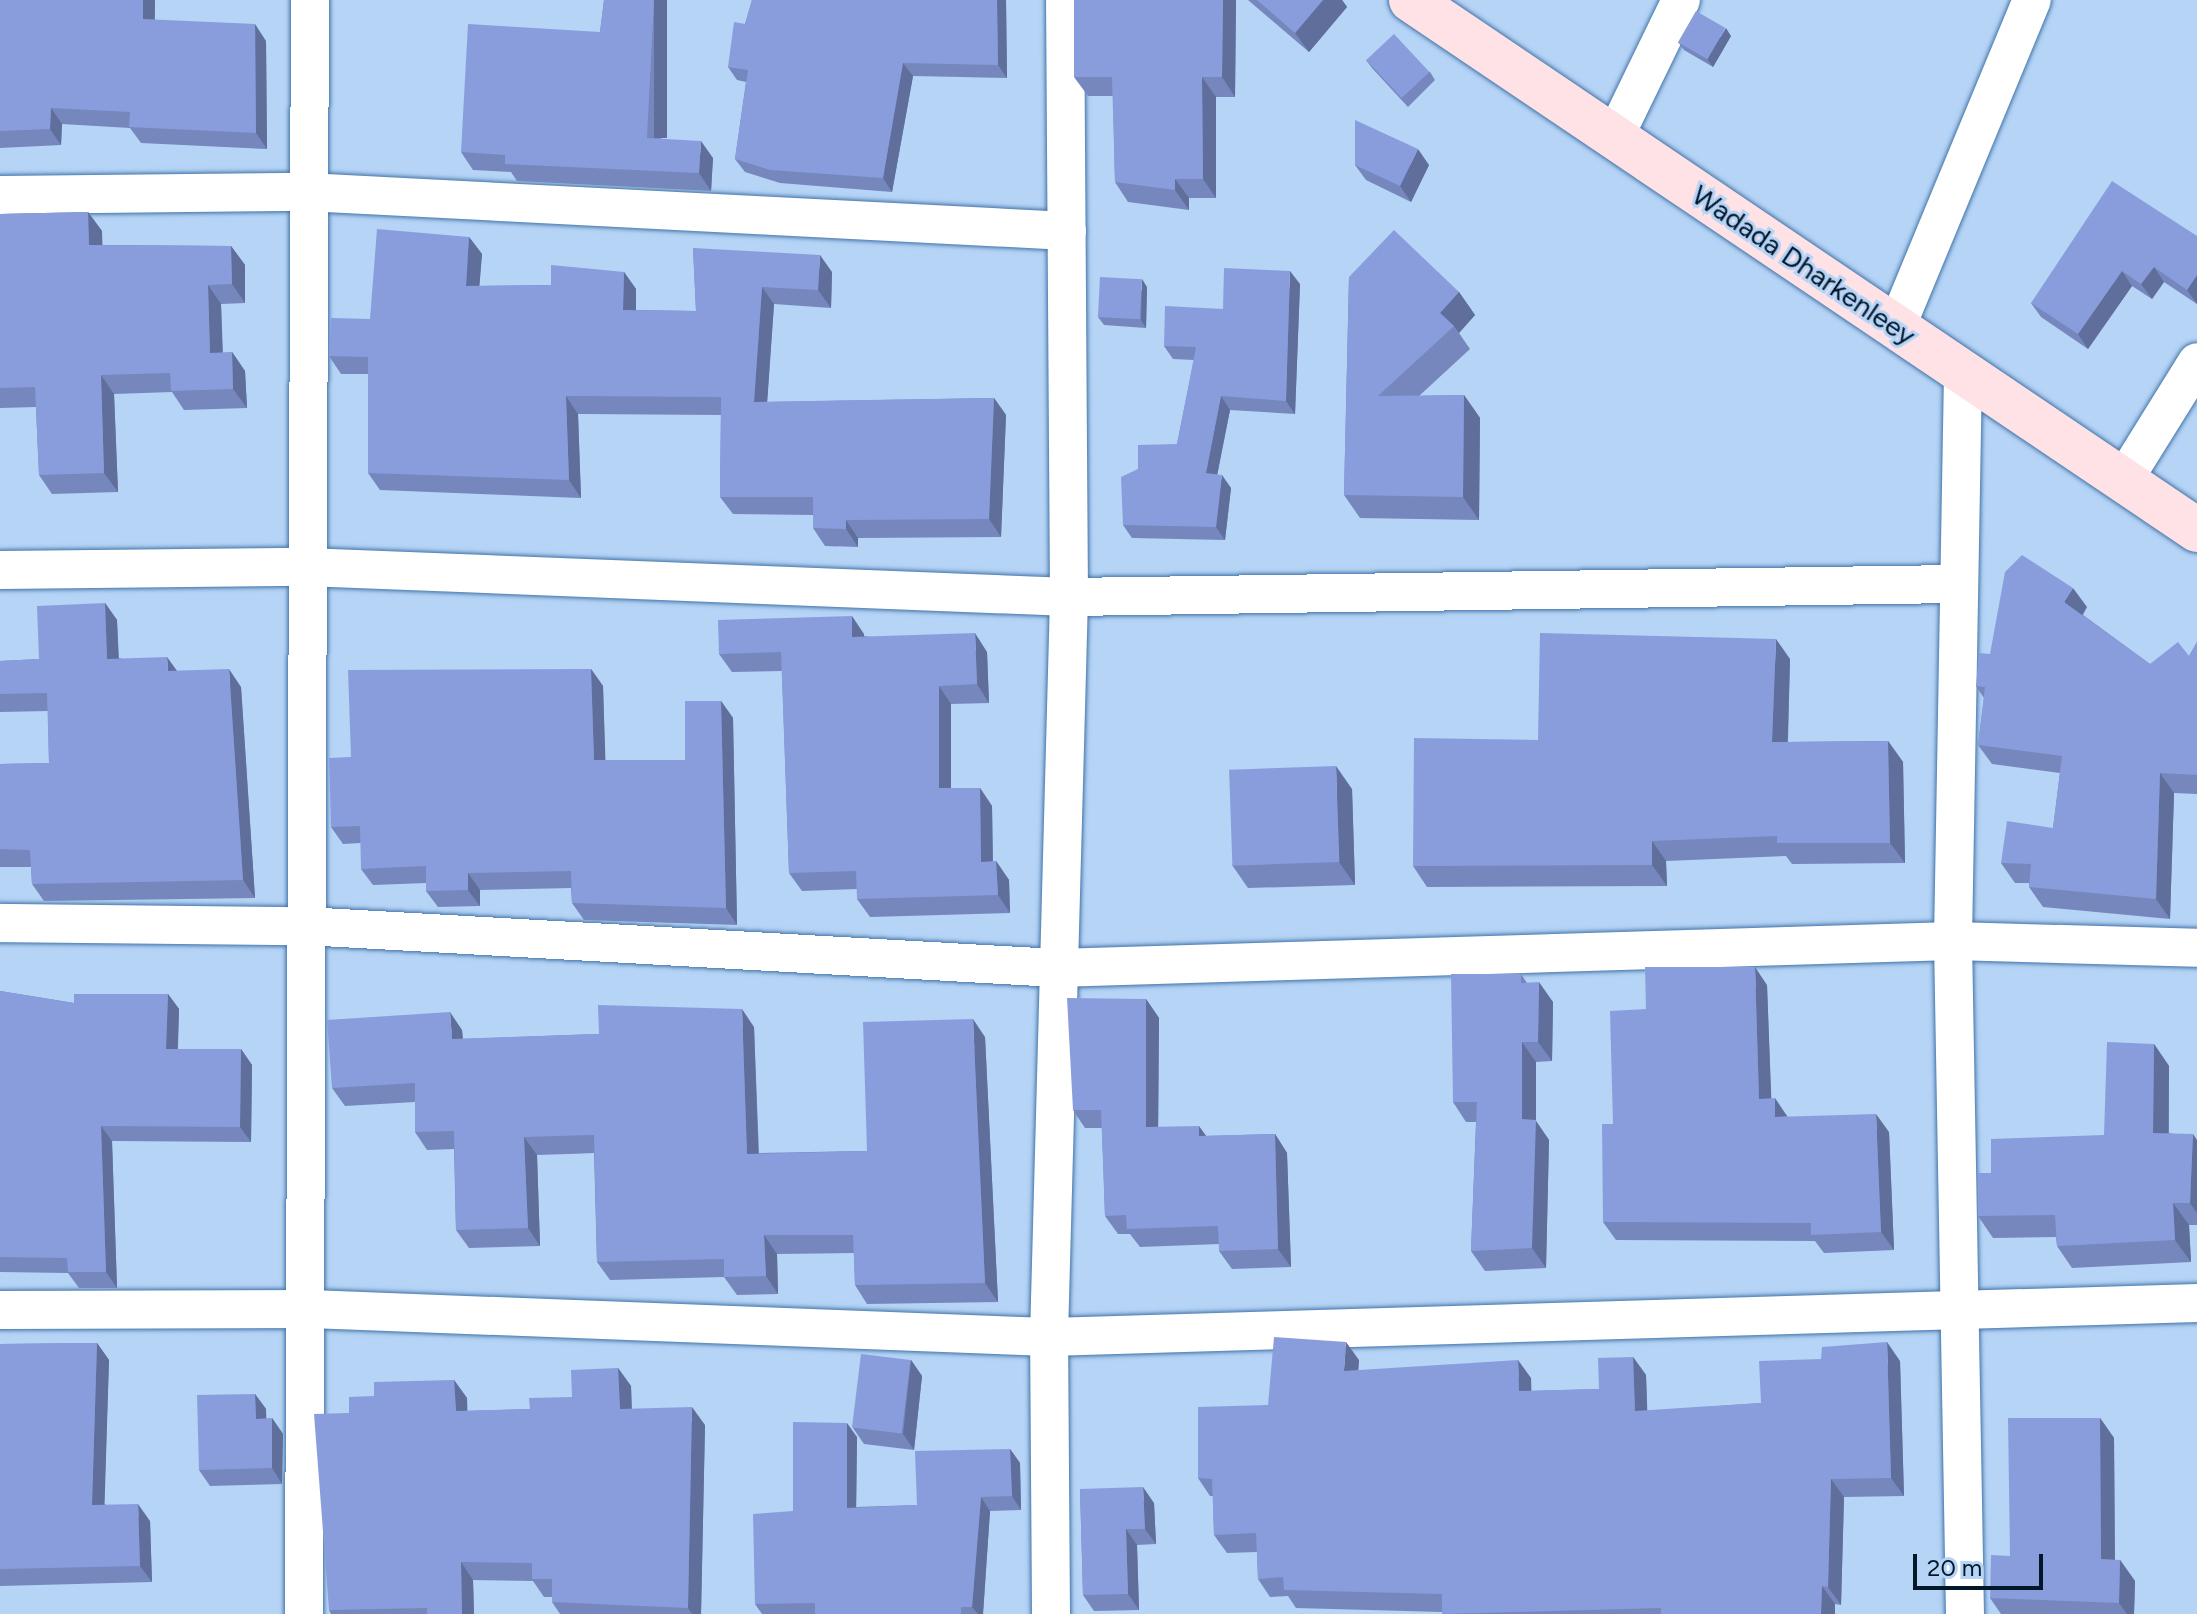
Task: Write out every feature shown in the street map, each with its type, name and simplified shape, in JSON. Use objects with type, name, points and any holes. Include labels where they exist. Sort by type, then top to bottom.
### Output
[{"type":"main road","name":"Wadada Dharkenleey","points":[[1411,0],[2197,530]]},
{"type":"street","points":[[304,1614],[310,1309],[305,926],[305,567],[310,0]]},
{"type":"street","points":[[1051,1614],[1049,1337],[1056,968],[1069,597],[1065,0]]},
{"type":"street","points":[[1615,136],[1681,0]]},
{"type":"street","points":[[1896,328],[2032,0]]},
{"type":"street","points":[[0,195],[306,192],[1067,231]]},
{"type":"street","points":[[2123,481],[2197,362]]},
{"type":"street","points":[[1963,373],[1953,941],[1965,1614]]},
{"type":"street","points":[[0,570],[305,567],[1069,597],[1957,584]]},
{"type":"street","points":[[0,923],[305,926],[1056,968],[1953,941],[2197,948]]},
{"type":"street","points":[[0,1310],[310,1309],[1049,1337],[1959,1306],[2197,1303]]},
{"type":"building","points":[[0,0],[143,0],[143,19],[255,24],[256,133],[129,127],[130,112],[51,108],[50,129],[0,131]]},
{"type":"building","points":[[604,0],[654,0],[647,138],[701,141],[699,173],[505,164],[505,155],[461,152],[468,24],[600,32]]},
{"type":"building","points":[[752,0],[997,0],[998,65],[903,63],[883,178],[770,170],[735,159],[748,70],[728,67],[734,22],[745,24]]},
{"type":"building","points":[[1074,0],[1223,0],[1222,77],[1202,77],[1203,179],[1175,179],[1175,190],[1115,182],[1112,77],[1074,77]]},
{"type":"building","points":[[1257,0],[1323,0],[1295,33]]},
{"type":"building","points":[[1696,11],[1725,28],[1707,59],[1678,42]]},
{"type":"building","points":[[1394,34],[1429,72],[1402,98],[1366,60]]},
{"type":"building","points":[[1355,120],[1418,149],[1400,186],[1355,165]]},
{"type":"building","points":[[2112,181],[2197,236],[2197,275],[2187,290],[2154,267],[2141,284],[2122,271],[2078,334],[2031,303]]},
{"type":"building","points":[[88,212],[89,245],[231,246],[232,284],[208,285],[210,353],[232,352],[233,389],[171,391],[170,373],[101,375],[104,473],[39,475],[35,387],[0,388],[0,214]]},
{"type":"building","points":[[377,229],[469,237],[466,286],[551,285],[551,265],[624,272],[623,310],[696,311],[693,248],[820,255],[818,290],[762,287],[754,402],[994,398],[989,519],[846,520],[846,529],[813,528],[813,497],[720,497],[721,397],[566,396],[569,480],[368,473],[368,357],[329,356],[331,318],[370,319]]},
{"type":"building","points":[[1394,230],[1459,292],[1440,313],[1454,326],[1378,396],[1464,395],[1463,497],[1344,495],[1349,277]]},
{"type":"building","points":[[1224,268],[1290,271],[1286,401],[1221,396],[1206,473],[1222,475],[1216,527],[1123,525],[1121,477],[1138,469],[1138,445],[1177,444],[1196,347],[1164,346],[1165,306],[1223,309]]},
{"type":"building","points":[[1100,277],[1142,279],[1140,319],[1098,317]]},
{"type":"building","points":[[2022,555],[2073,588],[2064,602],[2150,664],[2178,642],[2189,656],[2197,642],[2197,775],[2160,773],[2156,899],[2029,887],[2031,864],[2001,863],[2007,821],[2053,828],[2062,756],[1978,745],[1985,687],[1976,686],[1979,653],[1990,654],[2005,572]]},
{"type":"building","points":[[105,603],[107,659],[167,657],[168,671],[229,669],[243,880],[32,884],[30,850],[0,849],[0,764],[49,763],[47,693],[0,694],[0,661],[39,659],[37,606]]},
{"type":"building","points":[[852,616],[852,637],[975,633],[977,684],[939,686],[939,788],[980,788],[981,862],[996,861],[998,895],[857,899],[856,871],[789,873],[781,652],[719,654],[718,620]]},
{"type":"building","points":[[1540,633],[1776,639],[1772,742],[1888,741],[1890,843],[1777,843],[1777,836],[1652,841],[1652,865],[1413,866],[1414,738],[1538,740]]},
{"type":"building","points":[[591,669],[594,760],[685,760],[685,701],[721,701],[726,908],[572,903],[571,871],[468,873],[468,890],[426,891],[426,866],[361,869],[360,826],[331,827],[329,758],[351,757],[348,670]]},
{"type":"building","points":[[1336,766],[1339,862],[1232,866],[1229,770]]},
{"type":"building","points":[[1645,967],[1755,967],[1759,1099],[1775,1098],[1775,1117],[1876,1114],[1881,1232],[1811,1235],[1811,1223],[1603,1222],[1602,1124],[1613,1124],[1610,1011],[1646,1009]]},
{"type":"building","points":[[1451,974],[1521,974],[1521,983],[1539,982],[1538,1042],[1522,1042],[1522,1119],[1536,1120],[1532,1248],[1471,1251],[1477,1102],[1453,1102]]},
{"type":"building","points":[[0,991],[74,1003],[74,994],[168,994],[166,1049],[241,1049],[240,1127],[101,1126],[106,1272],[68,1272],[67,1258],[0,1257]]},
{"type":"building","points":[[1067,998],[1146,999],[1146,1127],[1199,1126],[1199,1136],[1275,1134],[1278,1249],[1219,1251],[1218,1226],[1127,1229],[1126,1215],[1105,1216],[1101,1110],[1073,1110]]},
{"type":"building","points":[[598,1005],[742,1009],[747,1154],[867,1151],[863,1022],[973,1019],[985,1283],[855,1285],[853,1235],[764,1235],[766,1276],[724,1277],[724,1259],[597,1262],[594,1135],[524,1137],[528,1228],[456,1230],[454,1131],[415,1132],[415,1083],[332,1088],[327,1020],[450,1012],[452,1039],[599,1034]]},
{"type":"building","points":[[2107,1042],[2154,1044],[2153,1133],[2193,1134],[2190,1203],[2173,1203],[2175,1240],[2057,1246],[2055,1215],[1978,1216],[1978,1173],[1991,1173],[1991,1139],[2104,1135]]},
{"type":"building","points":[[1274,1337],[1346,1342],[1344,1371],[1518,1360],[1519,1391],[1599,1389],[1598,1358],[1633,1357],[1635,1411],[1761,1403],[1759,1361],[1821,1359],[1822,1347],[1887,1342],[1891,1478],[1831,1479],[1828,1587],[1822,1586],[1821,1614],[1661,1614],[1661,1608],[1442,1614],[1442,1594],[1284,1590],[1283,1577],[1258,1579],[1256,1533],[1214,1535],[1212,1479],[1198,1478],[1198,1407],[1268,1405]]},
{"type":"building","points":[[97,1343],[92,1505],[138,1504],[140,1566],[0,1569],[0,1344]]},
{"type":"building","points":[[861,1354],[911,1360],[902,1434],[852,1427]]},
{"type":"building","points":[[618,1368],[620,1409],[692,1407],[688,1608],[552,1602],[552,1579],[532,1579],[532,1563],[461,1562],[462,1614],[427,1614],[427,1608],[329,1610],[314,1414],[349,1413],[349,1397],[374,1396],[374,1382],[454,1380],[456,1411],[530,1409],[529,1398],[572,1397],[571,1370]]},
{"type":"building","points":[[255,1394],[256,1419],[272,1418],[272,1468],[199,1470],[197,1395]]},
{"type":"building","points":[[2008,1418],[2100,1418],[2101,1559],[2120,1560],[2119,1603],[1990,1598],[1991,1555],[2010,1556]]},
{"type":"building","points":[[793,1422],[847,1423],[847,1508],[917,1505],[915,1451],[1010,1449],[1012,1496],[981,1497],[972,1607],[961,1607],[961,1614],[815,1614],[815,1603],[755,1604],[753,1514],[793,1511]]},
{"type":"building","points":[[1143,1487],[1145,1529],[1126,1529],[1128,1594],[1083,1595],[1080,1489]]}]
